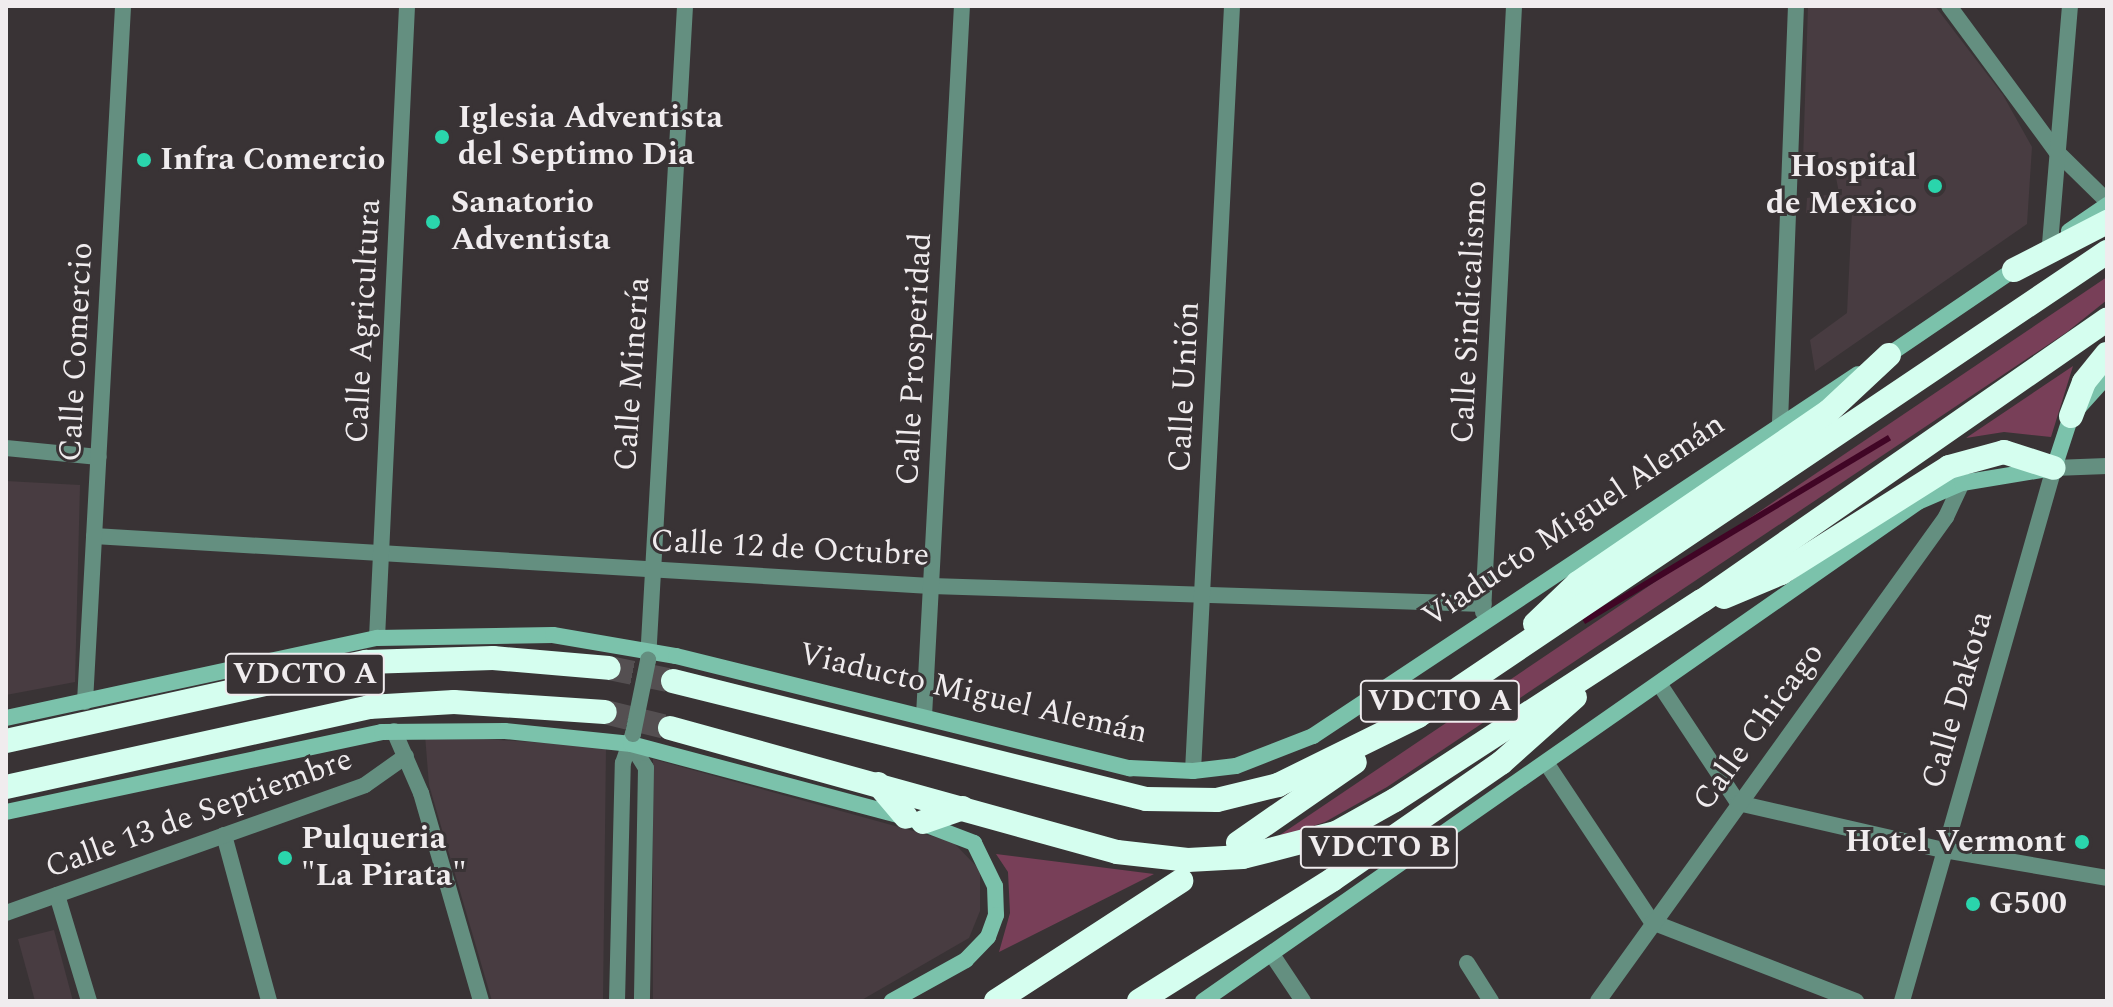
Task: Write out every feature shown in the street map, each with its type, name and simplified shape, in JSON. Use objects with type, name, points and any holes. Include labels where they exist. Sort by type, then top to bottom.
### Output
[{"type":"highway","points":[[2014,270],[2107,222]]},
{"type":"highway","name":"Viaducto Miguel Alemán","points":[[673,681],[1103,791],[1187,803],[1278,785],[1418,716],[2107,252]]},
{"type":"highway","name":"VDCTO A","points":[[670,728],[1185,870],[1241,850],[1294,848],[1369,816],[1601,669],[2107,320]]},
{"type":"highway","points":[[2071,416],[2084,382],[2107,354]]},
{"type":"highway","points":[[1511,652],[1578,583],[1829,411],[1889,355]]},
{"type":"highway","points":[[1702,601],[1781,573],[1949,467],[2004,452],[2054,468]]},
{"type":"highway","name":"VDCTO A","points":[[6,741],[366,662],[493,658],[609,668]]},
{"type":"highway","name":"VDCTO B","points":[[1139,1001],[1332,880],[1501,763],[1566,708],[1601,669]]},
{"type":"highway","name":"VDCTO A","points":[[6,787],[369,707],[454,702],[605,712]]},
{"type":"highway","name":"VDCTO B","points":[[1241,850],[1418,716]]},
{"type":"highway","points":[[878,784],[915,820],[963,808]]},
{"type":"highway","points":[[996,1001],[1185,870]]},
{"type":"main road","name":"Viaducto Miguel Alemán","points":[[6,718],[377,638],[553,635],[924,716],[1130,768],[1193,771],[1236,766],[1297,745],[1483,612],[1889,355],[2107,203]]},
{"type":"main road","points":[[2071,416],[2107,376]]},
{"type":"main road","name":"Calle Dakota","points":[[2054,468],[2071,416]]},
{"type":"main road","points":[[1203,1001],[1273,956],[1918,502],[1962,483],[2054,468]]},
{"type":"main road","points":[[6,812],[394,731],[520,732],[632,739],[915,820],[974,843],[995,886],[996,915],[975,954],[892,1001]]},
{"type":"street","name":"Calle Comercio","points":[[85,702],[123,6]]},
{"type":"street","name":"Calle Agricultura","points":[[377,638],[407,6]]},
{"type":"street","name":"Calle Minería","points":[[617,1001],[623,763],[632,739],[649,655],[649,569],[685,6]]},
{"type":"street","name":"Calle Prosperidad","points":[[924,716],[962,6]]},
{"type":"street","name":"Calle Unión","points":[[1193,771],[1232,6]]},
{"type":"street","name":"Calle Sindicalismo","points":[[1483,612],[1514,6]]},
{"type":"street","points":[[1780,422],[1796,6]]},
{"type":"street","points":[[1949,6],[2056,151],[2107,203]]},
{"type":"street","points":[[2050,244],[2070,6]]},
{"type":"street","points":[[6,448],[99,457]]},
{"type":"street","points":[[2054,468],[2107,466]]},
{"type":"street","name":"Calle Dakota","points":[[1902,1001],[2054,468]]},
{"type":"street","name":"Calle Chicago","points":[[1598,1001],[1946,517],[1962,483]]},
{"type":"street","name":"Calle 12 de Octubre","points":[[94,536],[931,586],[1483,612]]},
{"type":"street","points":[[1660,685],[1738,803],[1944,850],[2107,878]]},
{"type":"street","points":[[394,731],[406,756],[481,1001]]},
{"type":"street","points":[[632,739],[646,768],[642,1001]]},
{"type":"street","name":"Calle 13 de Septiembre","points":[[6,913],[378,779],[406,756]]},
{"type":"street","points":[[1547,764],[1652,922],[1856,1001]]},
{"type":"street","points":[[224,835],[269,1001]]},
{"type":"street","points":[[57,895],[89,1001]]},
{"type":"street","points":[[1273,956],[1303,1001]]},
{"type":"street","points":[[1467,963],[1491,1001]]},
{"type":"shaded area","name":"Hospital de Mexico","points":[[1808,6],[1935,6],[2003,95],[2032,147],[2027,224],[1815,371],[1810,340],[1847,313],[1852,211],[1806,213],[1807,198],[1839,193],[1832,157],[1803,160]]},
{"type":"shaded area","points":[[2107,277],[2107,300],[2067,332],[1387,787],[1325,822],[1274,839]]},
{"type":"shaded area","points":[[2073,366],[2051,437],[2004,432],[1966,438]]},
{"type":"shaded area","points":[[1888,435],[1891,440],[1585,624],[1582,619]]},
{"type":"shaded area","points":[[6,481],[80,485],[75,682],[6,695]]},
{"type":"shaded area","points":[[425,735],[606,747],[603,1001],[492,1001],[429,785]]},
{"type":"shaded area","points":[[653,759],[953,842],[980,870],[980,911],[969,938],[860,1001],[653,1001]]},
{"type":"shaded area","points":[[996,854],[1154,874],[999,952],[1010,913],[1008,872]]},
{"type":"shaded area","points":[[54,930],[73,1001],[35,1001],[18,939]]},
{"type":"tunnel","points":[[609,668],[673,681]]},
{"type":"tunnel","points":[[605,712],[670,728]]},
{"type":"place","name":"Iglesia Adventista del Septimo Dia","points":[[442,137]]},
{"type":"place","name":"Infra Comercio","points":[[144,160]]},
{"type":"place","name":"Hospital de Mexico","points":[[1935,186]]},
{"type":"place","name":"Sanatorio Adventista","points":[[433,222]]},
{"type":"place","name":"Hotel Vermont","points":[[2082,842]]},
{"type":"place","name":"Pulqueria \"La Pirata\"","points":[[285,858]]},
{"type":"place","name":"G500","points":[[1973,904]]}]
